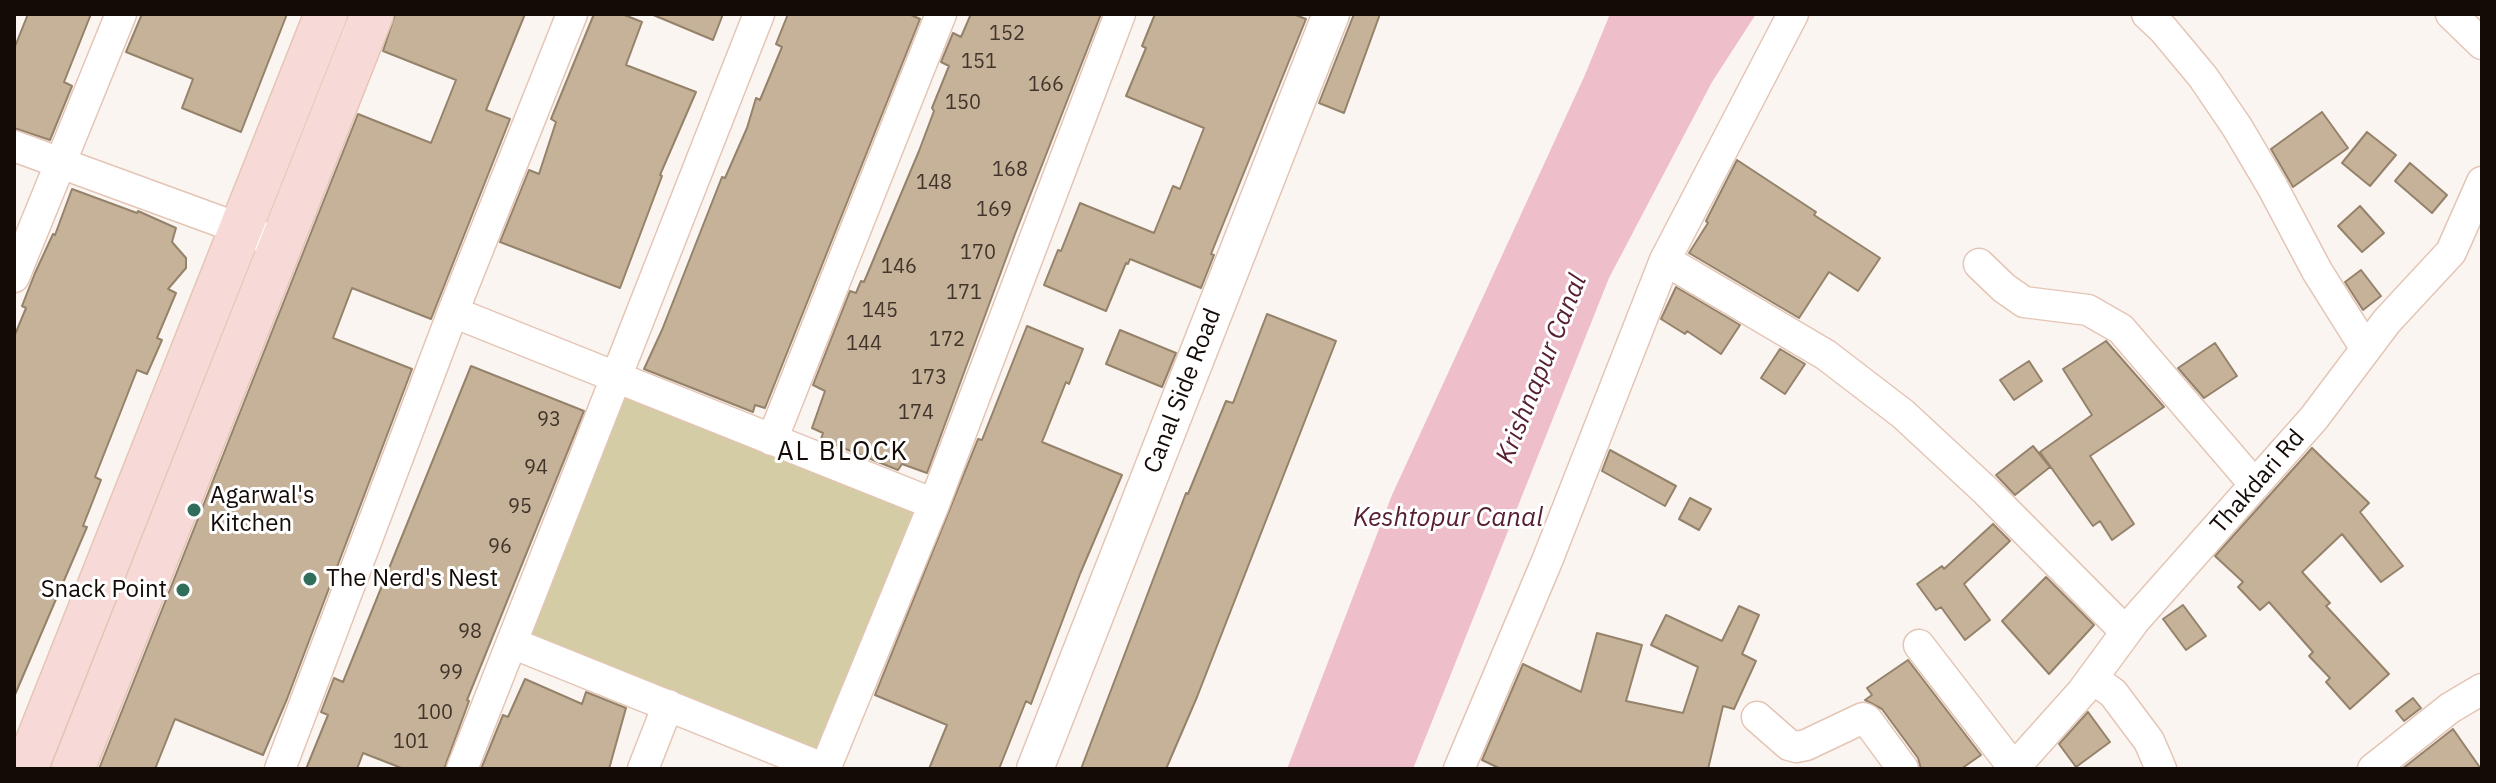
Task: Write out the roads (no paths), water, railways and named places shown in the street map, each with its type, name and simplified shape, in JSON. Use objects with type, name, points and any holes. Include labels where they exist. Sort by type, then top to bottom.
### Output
[{"type":"main road","points":[[26,769],[326,14]]},
{"type":"main road","points":[[73,769],[372,14]]},
{"type":"street","points":[[14,277],[121,14]]},
{"type":"street","points":[[280,769],[453,312],[572,14]]},
{"type":"street","points":[[462,769],[759,14]]},
{"type":"street","points":[[772,440],[941,14]]},
{"type":"street","points":[[512,643],[825,769],[934,504],[1120,14]]},
{"type":"street","name":"Canal Side Road","points":[[1035,769],[1331,14]]},
{"type":"street","points":[[1459,769],[1547,561],[1665,260],[1793,14]]},
{"type":"street","points":[[2147,14],[2203,77],[2237,127],[2317,271],[2366,349]]},
{"type":"street","points":[[2451,14],[2482,44]]},
{"type":"street","points":[[14,146],[282,244]]},
{"type":"street","name":"Thakdari Rd","points":[[2013,768],[2092,678],[2126,632],[2314,418],[2387,321],[2473,226],[2482,182]]},
{"type":"street","points":[[1665,260],[1826,355],[1903,414],[2037,541],[2126,632]]},
{"type":"street","points":[[1979,264],[2024,302],[2088,310],[2121,329],[2255,485]]},
{"type":"street","points":[[453,312],[934,504]]},
{"type":"street","points":[[1919,645],[2013,768]]},
{"type":"street","points":[[2092,678],[2113,693],[2149,741],[2161,769]]},
{"type":"street","points":[[2373,769],[2450,708],[2482,689]]},
{"type":"street","points":[[643,769],[668,705]]},
{"type":"street","points":[[1757,717],[1789,745],[1796,747],[1863,718],[1903,769]]},
{"type":"water","name":"Keshtopur Canal","points":[[1610,14],[1756,14],[1712,82],[1609,278],[1413,769],[1287,769],[1392,495]]},
{"type":"place","name":"Agarwal's Kitchen","points":[[194,510]]},
{"type":"place","name":"The Nerd's Nest","points":[[310,579]]},
{"type":"place","name":"Snack Point","points":[[183,590]]},
{"type":"district","name":"AL BLOCK","points":[[843,452]]},
{"type":"water label","name":"Krishnapur Canal","points":[[1542,369]]}]
